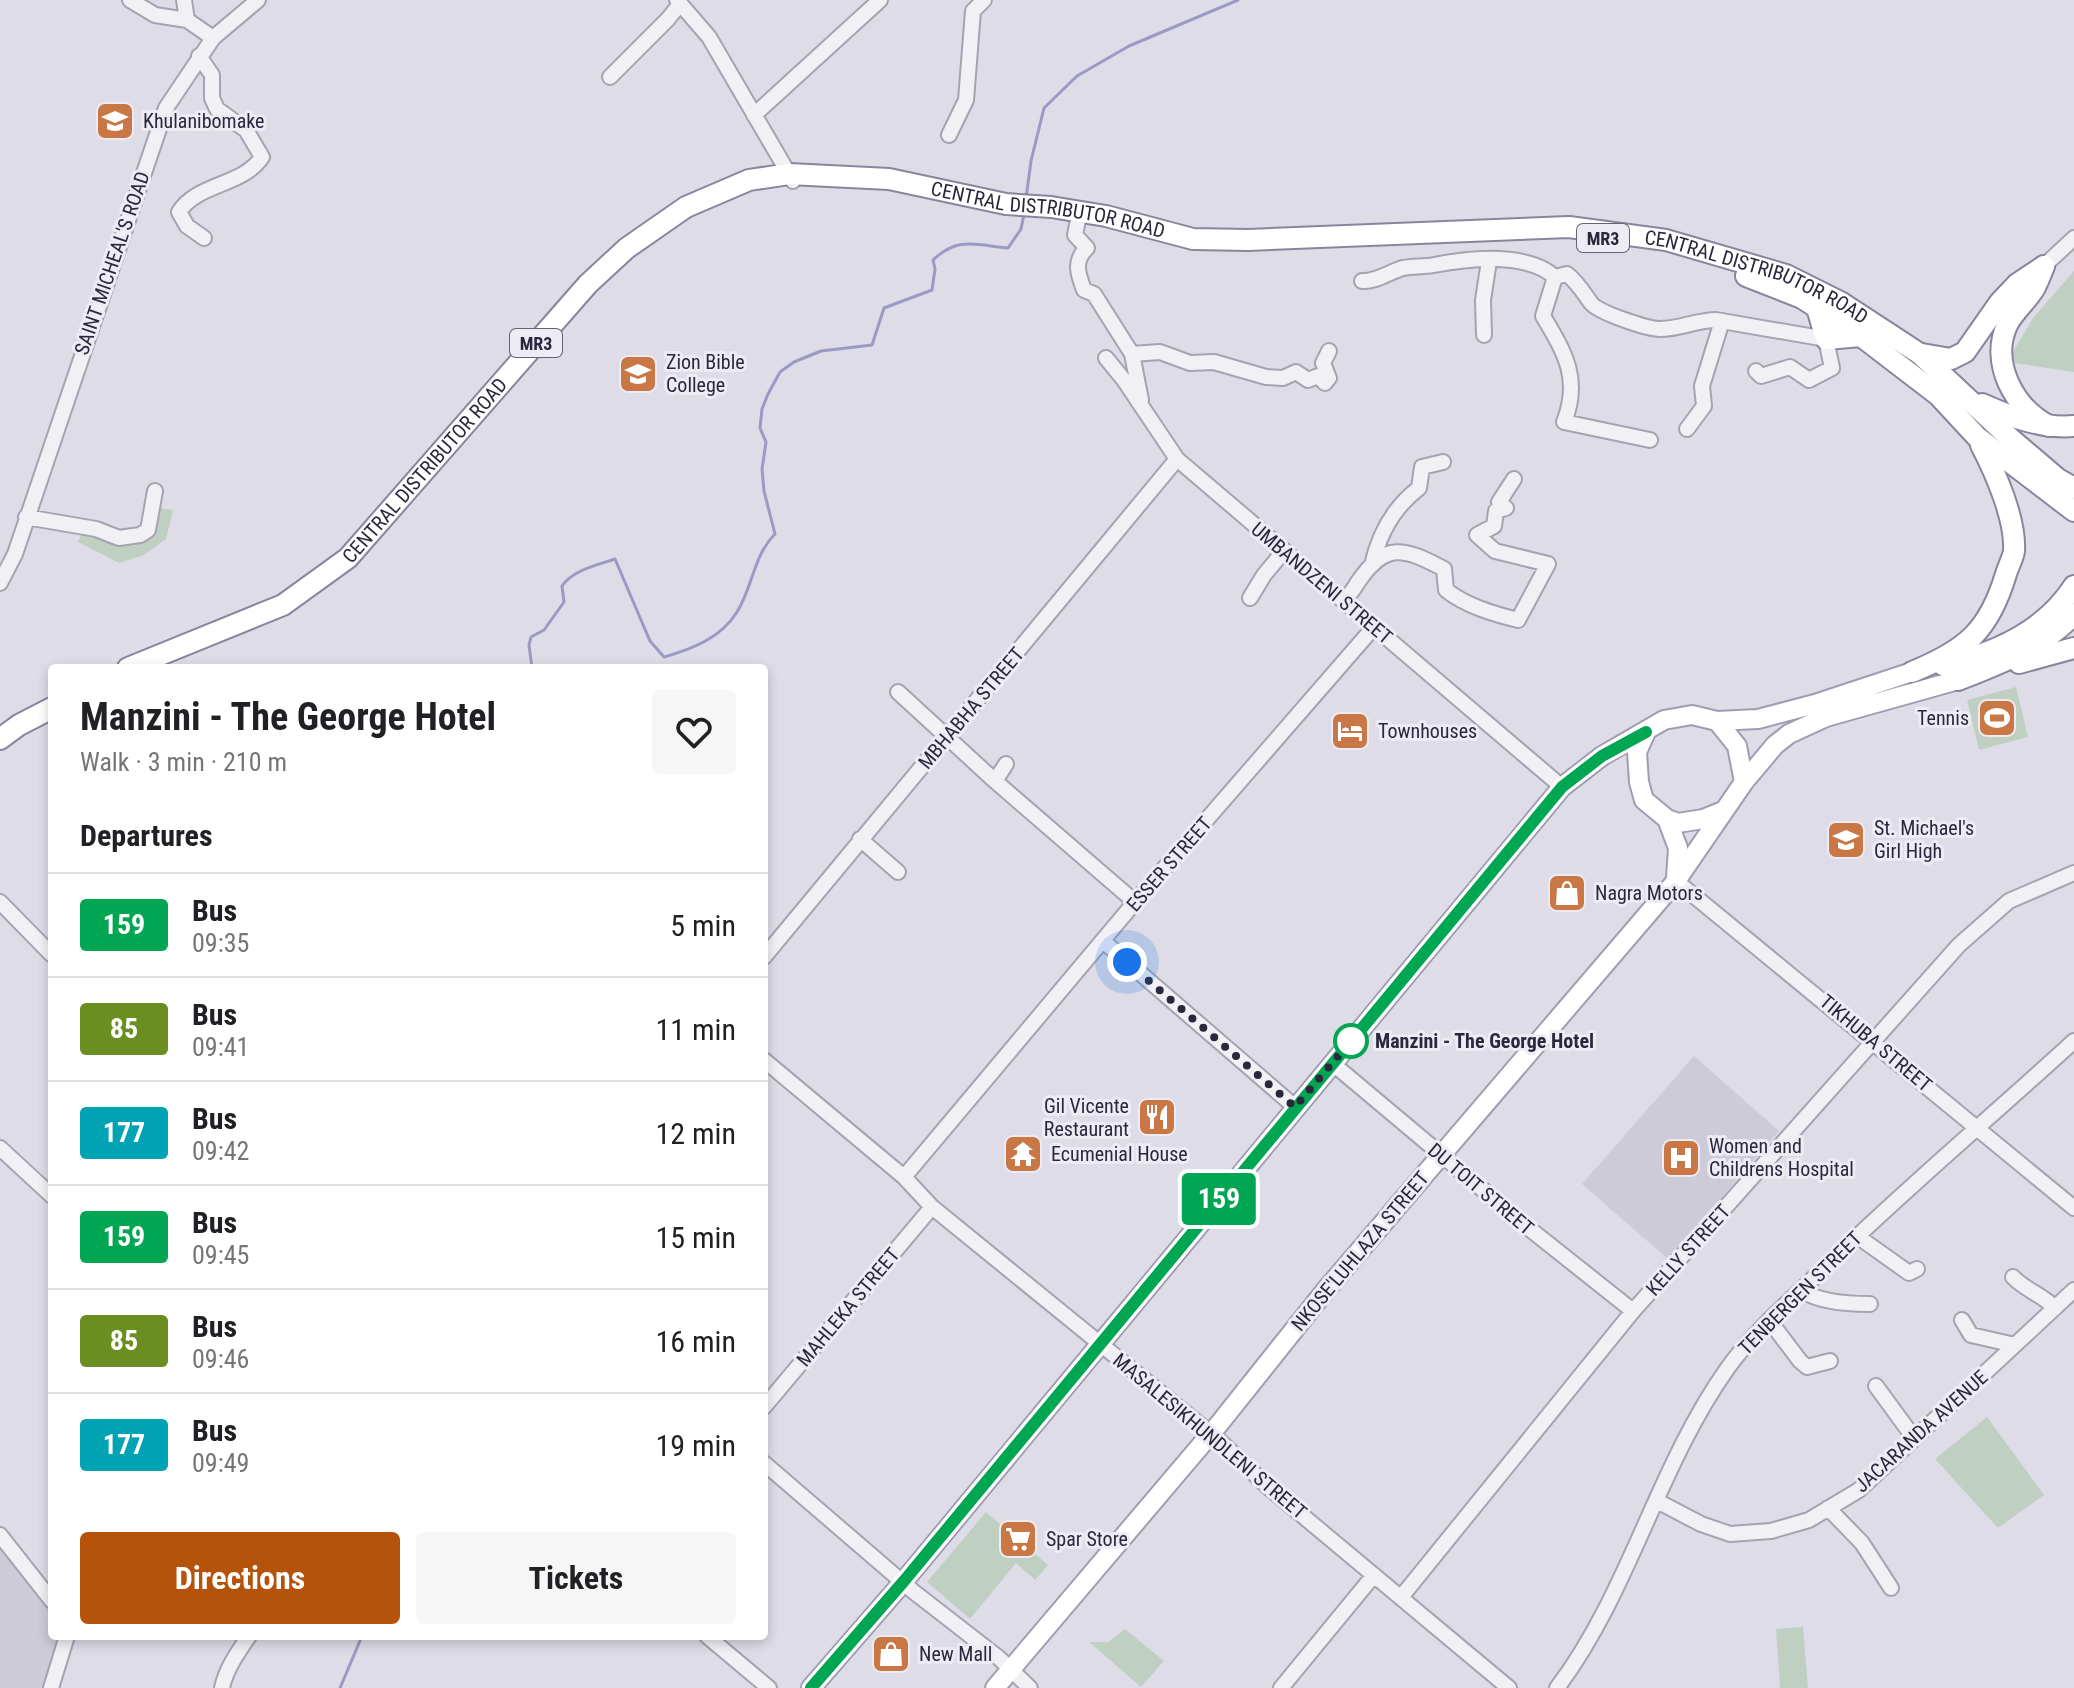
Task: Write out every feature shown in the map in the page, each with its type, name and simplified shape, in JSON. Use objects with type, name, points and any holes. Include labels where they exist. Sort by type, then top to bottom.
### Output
[{"type":"highway","name":"CENTRAL DISTRIBUTOR ROAD","points":[[174,664],[287,613],[358,560],[596,286],[632,255],[690,213],[750,188],[791,178]]},
{"type":"highway","name":"CENTRAL DISTRIBUTOR ROAD","points":[[138,664],[283,605],[348,558],[588,284],[627,248],[686,207],[749,180],[791,178],[1005,208],[1106,216],[1193,239],[1248,240],[1569,227],[1666,240],[1786,275],[1842,303],[1920,354],[2011,439],[2058,479],[2074,488]]},
{"type":"highway","name":"CENTRAL DISTRIBUTOR ROAD","points":[[1052,211],[1194,247],[1239,248],[1567,233],[1665,248],[1779,288],[1861,336],[1938,395],[1977,437],[2074,511]]},
{"type":"highway","points":[[1920,354],[1951,359],[1965,352],[2000,302],[2017,284],[2044,266]]},
{"type":"highway","points":[[2044,266],[2033,291],[2007,326],[2001,355],[2003,369],[2018,399],[2035,419],[2049,426]]},
{"type":"highway","points":[[1817,308],[1826,339],[1861,336]]},
{"type":"highway","points":[[1971,399],[2027,421],[2049,426],[2074,426]]},
{"type":"highway","points":[[1912,672],[1953,653],[1985,623],[1999,601],[2014,551],[2000,482],[1977,437]]},
{"type":"highway","points":[[1912,672],[1962,661],[2012,641],[2051,615],[2074,586]]},
{"type":"highway","points":[[1958,680],[2045,640],[2074,614]]},
{"type":"highway","points":[[1958,680],[2068,650]]},
{"type":"highway","points":[[0,728],[14,717],[48,700]]},
{"type":"highway","points":[[0,739],[48,710]]},
{"type":"main road","points":[[811,1688],[904,1581],[1562,787],[1602,756],[1664,720],[1692,715],[1717,721],[1758,719],[1912,672]]},
{"type":"main road","points":[[1646,732],[1637,752],[1644,800],[1667,819],[1678,823],[1691,822],[1723,811],[1775,745],[1804,726],[1958,680]]},
{"type":"main road","points":[[1717,721],[1737,746],[1744,782]]},
{"type":"main road","name":"NKOSE'LUHLAZA STREET","points":[[995,1688],[1210,1434],[1325,1291],[1676,881],[1723,811]]},
{"type":"main road","points":[[1667,819],[1678,848],[1676,881]]},
{"type":"street","points":[[130,0],[155,15],[187,20],[213,38]]},
{"type":"street","points":[[184,0],[187,20]]},
{"type":"street","name":"SAINT MICHEAL'S ROAD","points":[[0,583],[15,554],[166,108],[213,38],[258,0]]},
{"type":"street","points":[[754,115],[880,0]]},
{"type":"street","points":[[949,135],[966,100],[973,11],[984,0]]},
{"type":"street","points":[[610,77],[658,30],[678,2],[709,37],[791,178]]},
{"type":"street","points":[[199,56],[212,75],[212,98],[217,109],[246,130],[262,157],[250,169],[185,203],[179,212],[187,226],[204,238]]},
{"type":"street","points":[[1078,220],[1075,235],[1087,248],[1078,263],[1077,272],[1084,290],[1094,294],[1132,354],[1142,408]]},
{"type":"street","points":[[2044,266],[2074,238]]},
{"type":"street","points":[[1362,281],[1370,282],[1405,268],[1452,260],[1528,263],[1555,277]]},
{"type":"street","points":[[1484,335],[1483,300],[1489,261]]},
{"type":"street","points":[[1555,277],[1567,274],[1584,289],[1592,304],[1647,328],[1658,330],[1698,320],[1722,321],[1826,339],[1832,368],[1809,380],[1790,367],[1761,376],[1756,371]]},
{"type":"street","points":[[1555,277],[1543,316],[1568,361],[1573,399],[1564,422],[1650,440]]},
{"type":"street","points":[[1687,429],[1704,406],[1702,386],[1722,321]]},
{"type":"street","points":[[1132,354],[1160,352],[1190,363],[1214,362],[1266,377],[1283,378],[1296,372],[1308,380],[1318,376],[1325,383],[1332,377],[1323,363],[1329,351]]},
{"type":"street","name":"UMBANDZENI STREET","points":[[1106,358],[1177,459],[1562,787]]},
{"type":"street","name":"MBHABHA STREET","points":[[768,952],[1177,459]]},
{"type":"street","points":[[1372,565],[1376,547],[1400,503],[1419,488],[1422,467],[1443,462]]},
{"type":"street","points":[[1341,599],[1352,595],[1376,559],[1390,552],[1405,553],[1444,569],[1446,590],[1456,599],[1518,620],[1548,564],[1495,551],[1477,535],[1494,526],[1496,511],[1506,508],[1499,502],[1514,479]]},
{"type":"street","points":[[26,517],[96,529],[119,538],[133,537],[148,530],[155,491]]},
{"type":"street","points":[[1250,598],[1284,551]]},
{"type":"street","name":"ESSER STREET","points":[[904,1177],[1135,902],[1374,627]]},
{"type":"street","points":[[898,692],[1135,902]]},
{"type":"street","points":[[995,781],[1006,764]]},
{"type":"street","points":[[860,839],[898,872]]},
{"type":"street","name":"KELLY STREET","points":[[1402,1596],[1633,1311],[1959,945],[2009,901],[2074,873]]},
{"type":"street","name":"TIKHUBA STREET","points":[[1676,881],[1875,1041],[2074,1208]]},
{"type":"street","points":[[0,902],[48,951]]},
{"type":"street","points":[[1103,941],[1295,1107]]},
{"type":"street","name":"TENBERGEN STREET","points":[[1557,1688],[1579,1658],[1615,1592],[1694,1421],[1727,1368],[1769,1320],[1857,1236],[2074,1041]]},
{"type":"street","name":"MASALESIKHUNDLENI STREET","points":[[768,1063],[904,1177],[932,1207],[1210,1434],[1267,1486],[1509,1688]]},
{"type":"street","name":"DU TOIT STREET","points":[[1332,1063],[1633,1311]]},
{"type":"street","points":[[0,1148],[48,1192]]},
{"type":"street","name":"MAHLEKA STREET","points":[[768,1402],[932,1207]]},
{"type":"street","points":[[1857,1236],[1909,1273],[1917,1269]]},
{"type":"street","points":[[2013,1277],[2023,1288],[2050,1302],[2055,1308]]},
{"type":"street","points":[[1801,1290],[1817,1297],[1870,1304]]},
{"type":"street","name":"JACARANDA AVENUE","points":[[1657,1501],[1701,1524],[1730,1534],[1771,1531],[1809,1520],[1859,1490],[2074,1290]]},
{"type":"street","points":[[1769,1320],[1807,1367],[1830,1361]]},
{"type":"street","points":[[1962,1320],[1971,1335],[2015,1345]]},
{"type":"street","points":[[1876,1386],[1914,1438]]},
{"type":"street","points":[[768,1466],[1030,1688]]},
{"type":"street","points":[[1828,1508],[1862,1543],[1891,1588]]},
{"type":"street","points":[[0,1535],[48,1596]]},
{"type":"street","points":[[1281,1688],[1374,1575]]},
{"type":"street","points":[[51,1688],[66,1640]]},
{"type":"street","points":[[222,1688],[234,1658],[246,1640]]},
{"type":"street","points":[[712,1640],[769,1688]]},
{"type":"shaded area","name":"Women and Childrens Hospital","points":[[1694,1056],[1779,1131],[1668,1259],[1582,1184]]},
{"type":"shaded area","points":[[0,1548],[48,1607],[48,1640],[60,1640],[46,1688],[0,1688]]},
{"type":"green space","points":[[2074,271],[2074,372],[2007,362],[2033,318]]},
{"type":"green space","points":[[159,508],[173,510],[166,539],[144,555],[119,563],[78,542],[82,533],[135,546],[144,539]]},
{"type":"green space","name":"Tennis","points":[[2016,687],[2028,737],[1979,750],[1967,700]]},
{"type":"green space","points":[[1987,1417],[2044,1495],[1998,1528],[1935,1459]]},
{"type":"green space","points":[[986,1512],[1048,1565],[1035,1580],[1016,1563],[970,1619],[927,1582]]},
{"type":"green space","points":[[1803,1627],[1808,1688],[1780,1688],[1776,1629]]},
{"type":"green space","points":[[1125,1629],[1164,1661],[1141,1687],[1089,1642],[1108,1642]]},
{"type":"waterway","points":[[1026,198],[1044,108],[1077,76],[1129,46],[1238,0]]},
{"type":"waterway","points":[[531,664],[531,637],[544,630],[564,602],[562,586],[579,572],[615,559],[650,641],[664,657],[695,646],[723,629],[737,612],[762,552],[775,534],[764,491],[762,469],[766,442],[760,428],[762,409],[780,372],[794,362],[821,351],[872,345],[884,308],[932,290],[933,260],[942,252],[968,244],[1008,248],[1021,229],[1024,214]]},
{"type":"waterway","points":[[340,1688],[360,1640]]},
{"type":"bus line","name":"159","points":[[811,1688],[904,1581],[1562,787],[1602,756],[1646,732]]},
{"type":"place","name":"Khulanibomake","points":[[115,121]]},
{"type":"place","name":"Zion Bible College","points":[[638,374]]},
{"type":"place","name":"Tennis","points":[[1997,718]]},
{"type":"place","name":"Townhouses","points":[[1350,731]]},
{"type":"place","name":"St. Michael's Girl High","points":[[1846,840]]},
{"type":"place","name":"Nagra Motors","points":[[1567,893]]},
{"type":"place","name":"Manzini - The George Hotel","points":[[1351,1041]]},
{"type":"place","name":"Gil Vicente Restaurant","points":[[1157,1117]]},
{"type":"place","name":"Ecumenial House","points":[[1023,1154]]},
{"type":"place","name":"Women and Childrens Hospital","points":[[1681,1158]]},
{"type":"place","name":"Spar Store","points":[[1018,1539]]},
{"type":"place","name":"New Mall","points":[[891,1654]]},
{"type":"route","points":[[1127,962],[1295,1107],[1351,1041]]}]
